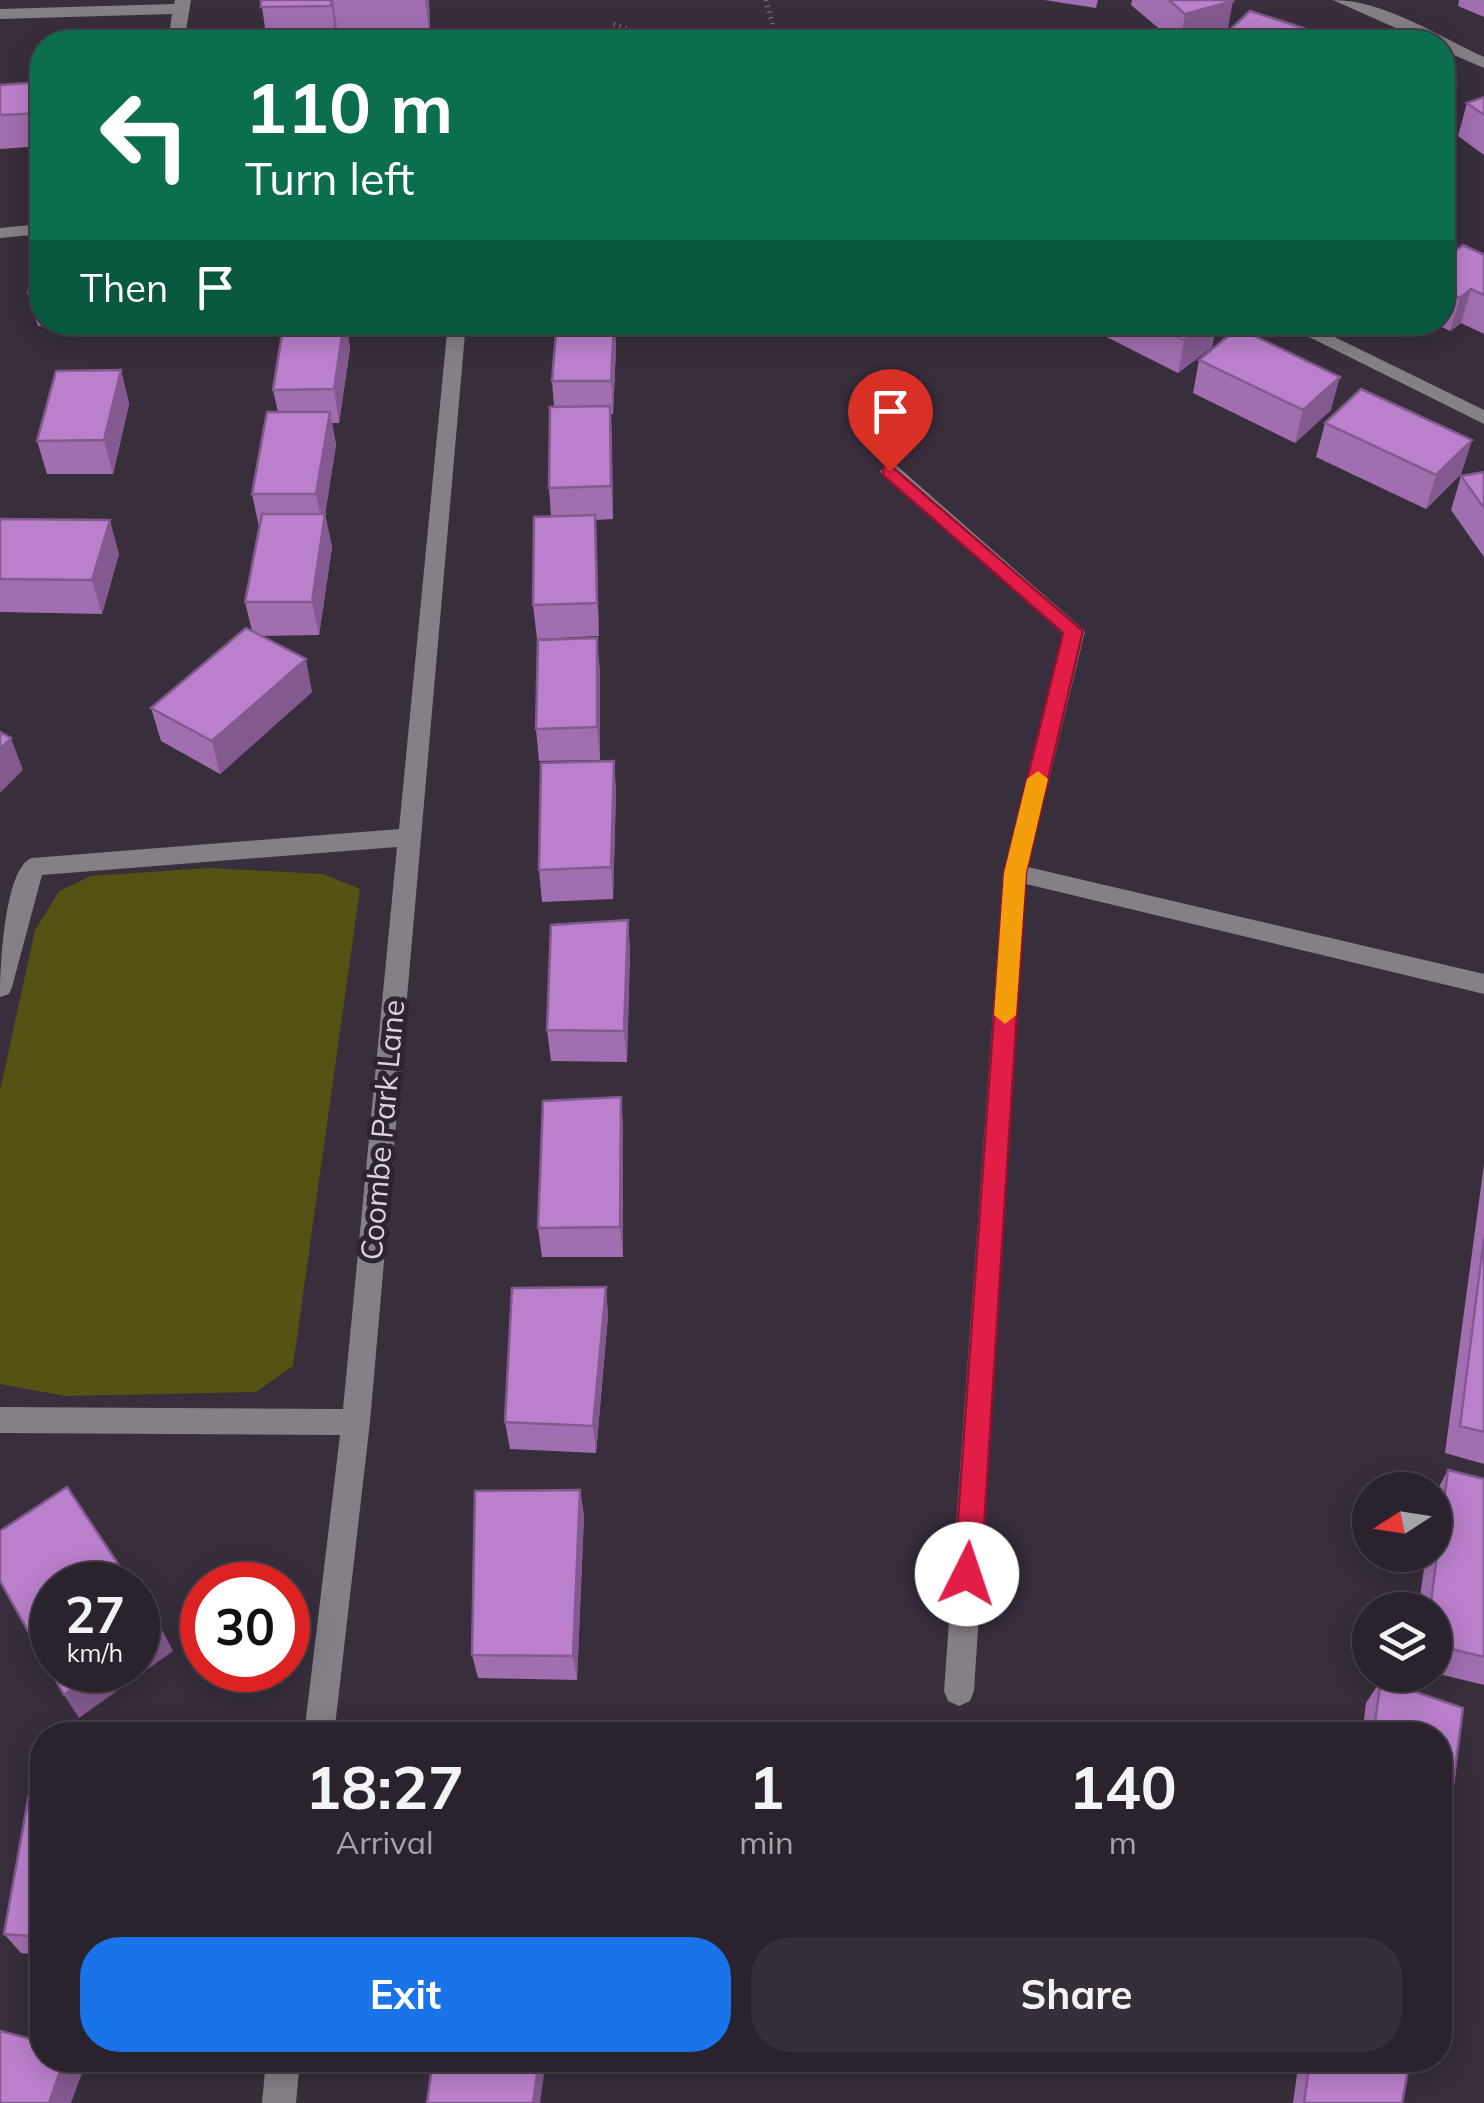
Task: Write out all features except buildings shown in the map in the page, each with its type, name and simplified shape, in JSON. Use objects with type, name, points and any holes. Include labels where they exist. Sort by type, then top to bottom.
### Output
[{"type":"street","points":[[1341,0],[1411,30]]},
{"type":"street","points":[[0,14],[182,4],[178,30]]},
{"type":"street","points":[[1455,50],[1484,63]]},
{"type":"street","points":[[0,234],[30,231]]},
{"type":"street","name":"Coombe Park Lane","points":[[321,1722],[356,1422],[456,335]]},
{"type":"street","points":[[1315,335],[1484,418]]},
{"type":"street","points":[[890,471],[1074,631],[1015,873],[960,1691]]},
{"type":"street","points":[[0,987],[32,867],[410,837]]},
{"type":"street","points":[[1015,873],[1484,984]]},
{"type":"street","points":[[0,1420],[356,1422]]},
{"type":"street","points":[[278,2103],[282,2072]]},
{"type":"path","points":[[766,0],[774,30]]},
{"type":"path","points":[[614,24],[631,30]]},
{"type":"shaded area","points":[[209,868],[323,874],[360,889],[293,1366],[256,1392],[65,1396],[0,1384],[0,1091],[35,930],[59,891],[91,876]]},
{"type":"slow traffic","points":[[1005,1015],[1015,873],[1038,779]]},
{"type":"route","points":[[890,471],[1074,631],[1015,873],[967,1574]]}]
